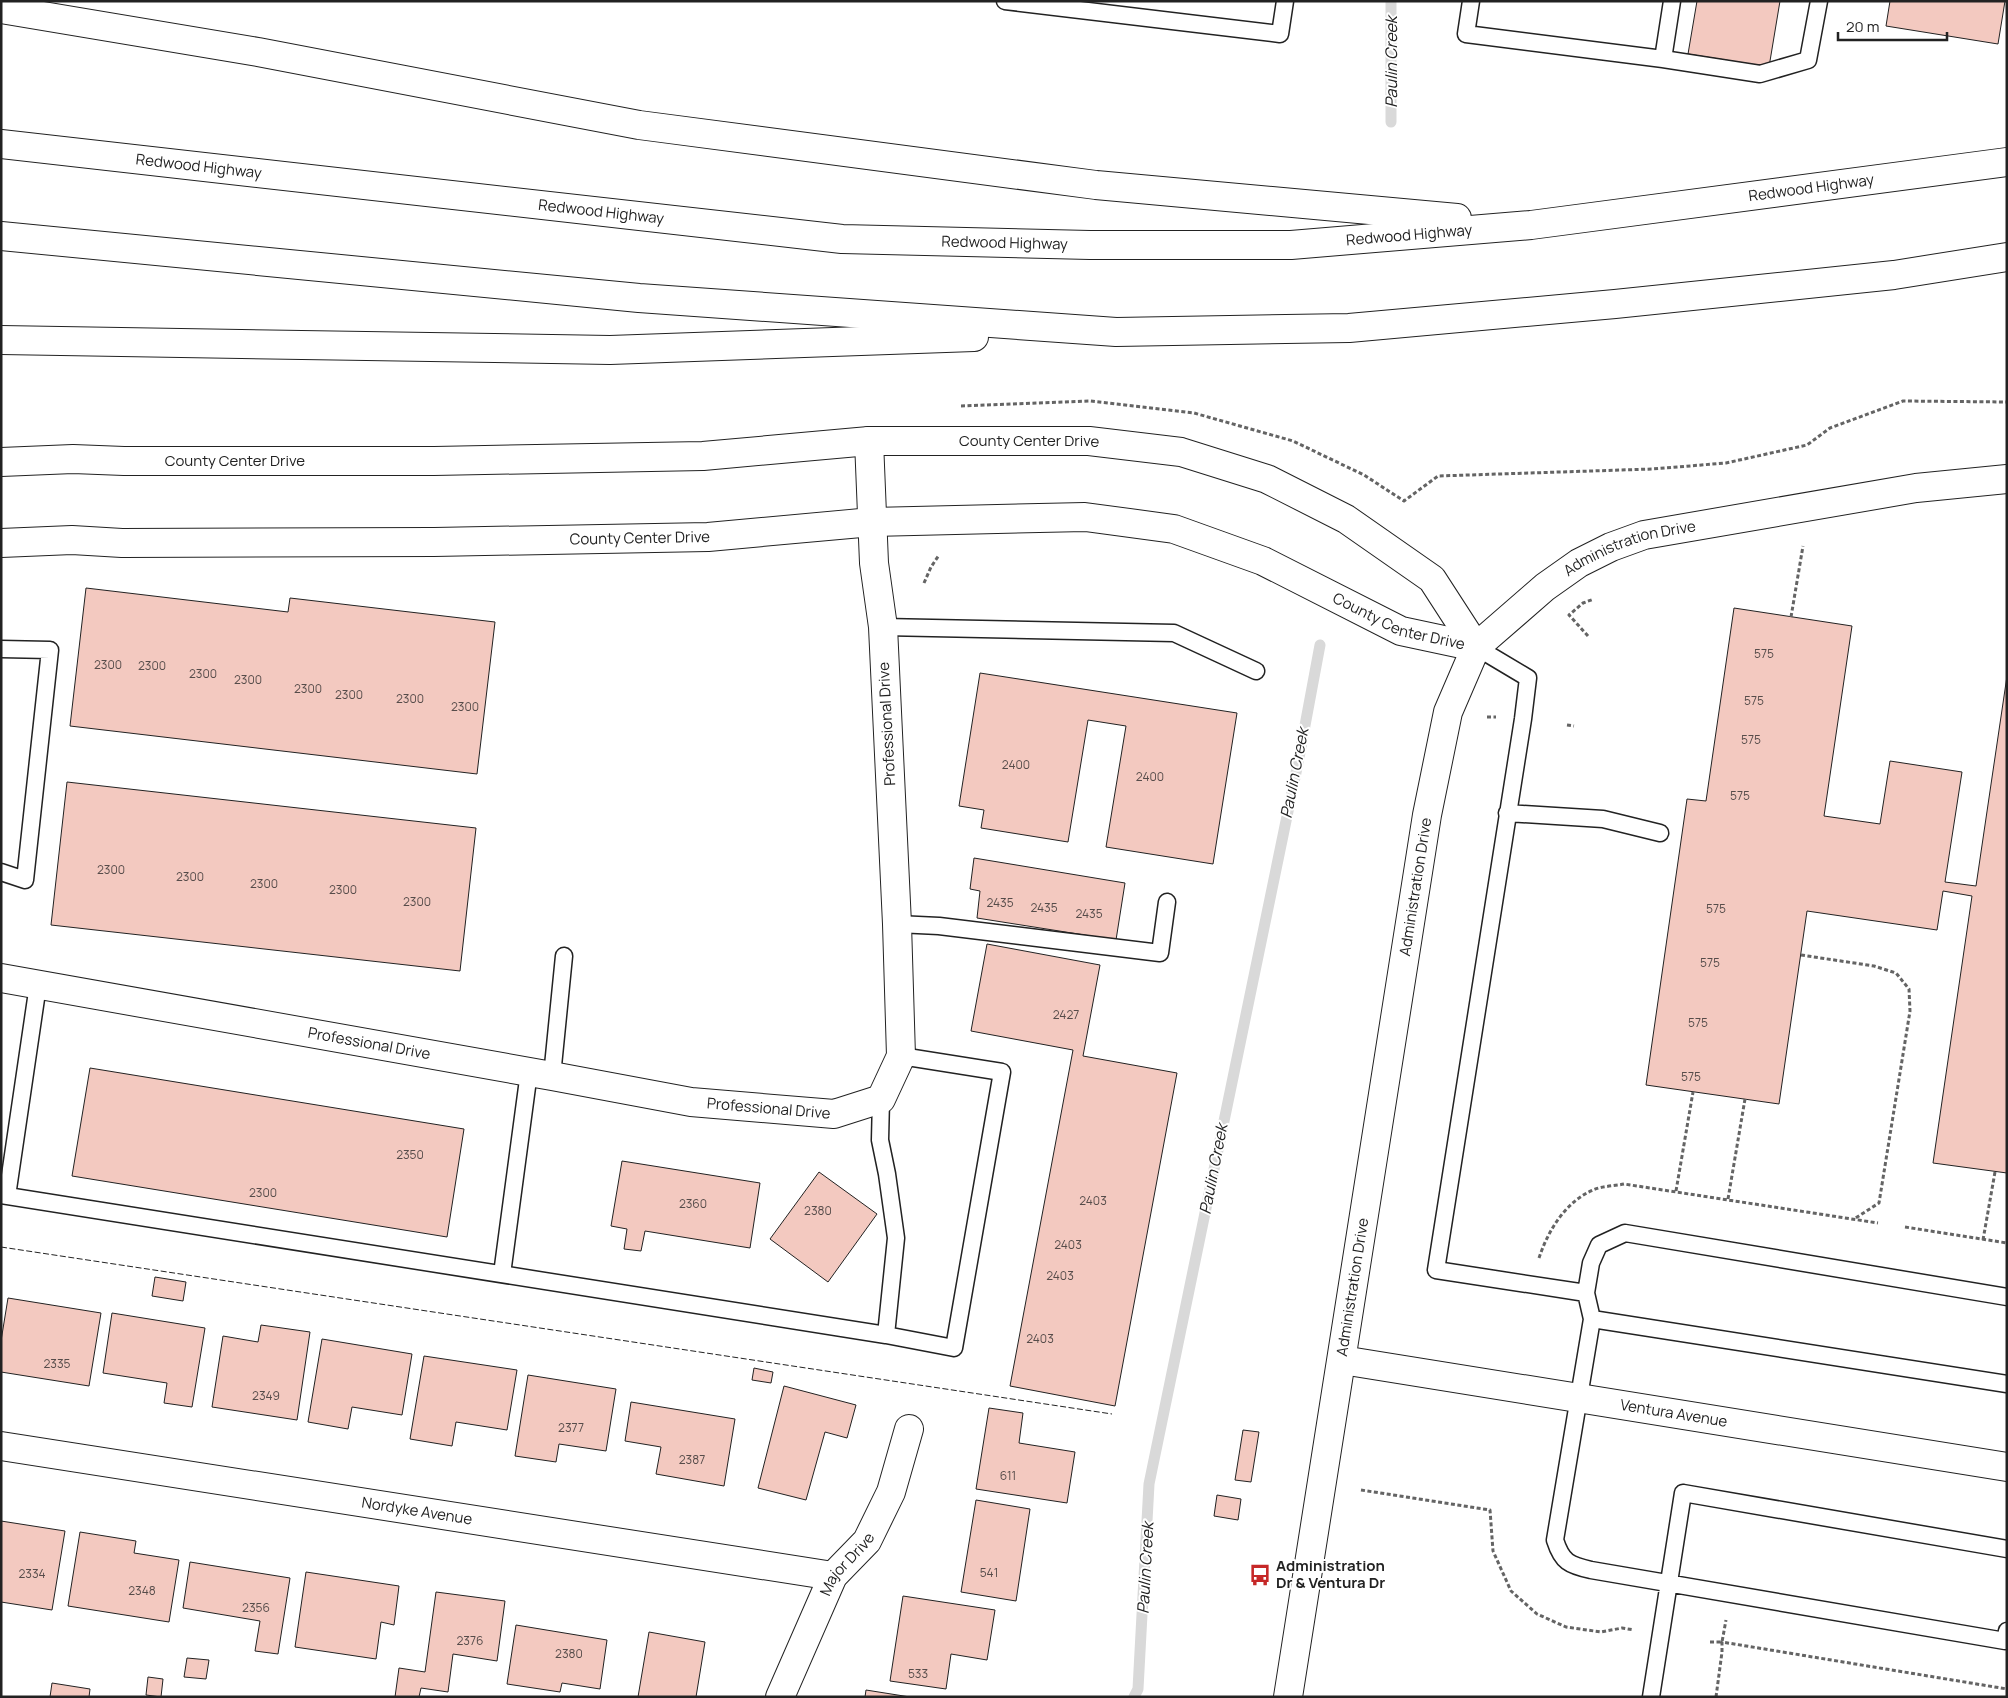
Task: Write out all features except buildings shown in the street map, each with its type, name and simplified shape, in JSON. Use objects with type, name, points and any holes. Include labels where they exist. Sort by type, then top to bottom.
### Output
[{"type":"main road","points":[[1,9],[258,52],[639,125],[1096,185],[1531,225]]},
{"type":"main road","name":"Redwood Highway","points":[[1,144],[842,239],[1090,245],[1291,245],[1531,225],[2007,162]]},
{"type":"main road","points":[[1,236],[639,298],[1116,332]]},
{"type":"main road","points":[[1,340],[610,350],[1116,332],[1369,326],[1615,304],[1894,275],[2007,257]]},
{"type":"main road","name":"County Center Drive","points":[[1,462],[73,459],[124,462],[434,461],[683,456],[869,441],[1089,441],[1180,452],[1267,479],[1346,519],[1432,579],[1476,647]]},
{"type":"main road","name":"Professional Drive","points":[[1,978],[691,1102],[834,1114],[881,1100],[901,1056],[897,924],[883,627],[874,563],[869,441]]},
{"type":"main road","name":"Administration Drive","points":[[1288,1697],[1427,815],[1448,712],[1476,647],[1545,587],[1579,563],[1611,547],[1644,535],[1916,488],[2007,479]]},
{"type":"main road","name":"County Center Drive","points":[[1,543],[72,540],[122,543],[434,542],[698,537],[872,522],[1085,517],[1174,529],[1262,560],[1401,631],[1476,647]]},
{"type":"main road","name":"Ventura Avenue","points":[[1342,1360],[2007,1467]]},
{"type":"main road","name":"Major Drive","points":[[780,1697],[833,1576],[867,1541],[891,1492],[909,1429]]},
{"type":"main road","name":"Nordyke Avenue","points":[[1,1446],[833,1576]]},
{"type":"lane","points":[[1005,1],[1280,34],[1285,1]]},
{"type":"lane","points":[[1471,1],[1466,34],[1663,59],[1760,74],[1808,60],[1819,1]]},
{"type":"lane","points":[[1663,59],[1672,1]]},
{"type":"lane","points":[[883,627],[1174,633],[1256,671]]},
{"type":"lane","points":[[1476,647],[1528,678],[1436,1270],[1586,1293]]},
{"type":"lane","points":[[1,649],[50,650],[25,880],[1,872]]},
{"type":"lane","points":[[1507,813],[1602,819],[1660,832]]},
{"type":"lane","points":[[897,924],[939,926],[1160,953],[1167,902]]},
{"type":"lane","points":[[502,1274],[564,956]]},
{"type":"lane","points":[[38,984],[4,1196],[886,1335],[954,1348],[1002,1072],[901,1056]]},
{"type":"lane","points":[[881,1100],[880,1140],[896,1238],[886,1335]]},
{"type":"lane","points":[[2007,1297],[1625,1232],[1600,1245],[1591,1263],[1586,1293],[1592,1319],[1555,1540],[1560,1555],[1575,1567],[2005,1641],[2007,1631]]},
{"type":"lane","points":[[1592,1319],[2007,1384]]},
{"type":"lane","points":[[1650,1697],[1683,1493],[2007,1549]]},
{"type":"path","points":[[956,406],[1090,401],[1194,413],[1293,442],[1364,475],[1404,501],[1438,476],[1652,469],[1726,463],[1806,445],[1830,428],[1904,401],[2007,402]]},
{"type":"path","points":[[1792,617],[1803,546]]},
{"type":"path","points":[[924,583],[930,567],[939,555]]},
{"type":"path","points":[[1588,636],[1568,615],[1583,603],[1594,599]]},
{"type":"path","points":[[1568,725],[1574,726]]},
{"type":"path","points":[[1801,955],[1874,966],[1896,973],[1909,989],[1910,1011],[1879,1203],[1854,1219]]},
{"type":"path","points":[[1676,1191],[1693,1092]]},
{"type":"path","points":[[1728,1199],[1745,1100]]},
{"type":"path","points":[[1983,1240],[1995,1172]]},
{"type":"path","points":[[1905,1227],[2007,1243]]},
{"type":"path","points":[[1361,1490],[1490,1510],[1493,1551],[1496,1559],[1511,1591],[1537,1614],[1566,1627],[1602,1632],[1622,1628],[1638,1631]]},
{"type":"path","points":[[1716,1697],[1722,1642],[1730,1595]]},
{"type":"path","points":[[1710,1642],[1722,1642],[2007,1689]]},
{"type":"waterway","name":"Paulin Creek","points":[[1391,1],[1391,122]]},
{"type":"waterway","name":"Paulin Creek","points":[[1134,1697],[1138,1689],[1149,1484],[1298,763],[1320,645]]},
{"type":"fence","points":[[1,1247],[1112,1414]]},
{"type":"place","name":"Administration Dr & Ventura Dr","points":[[1260,1575]]}]
